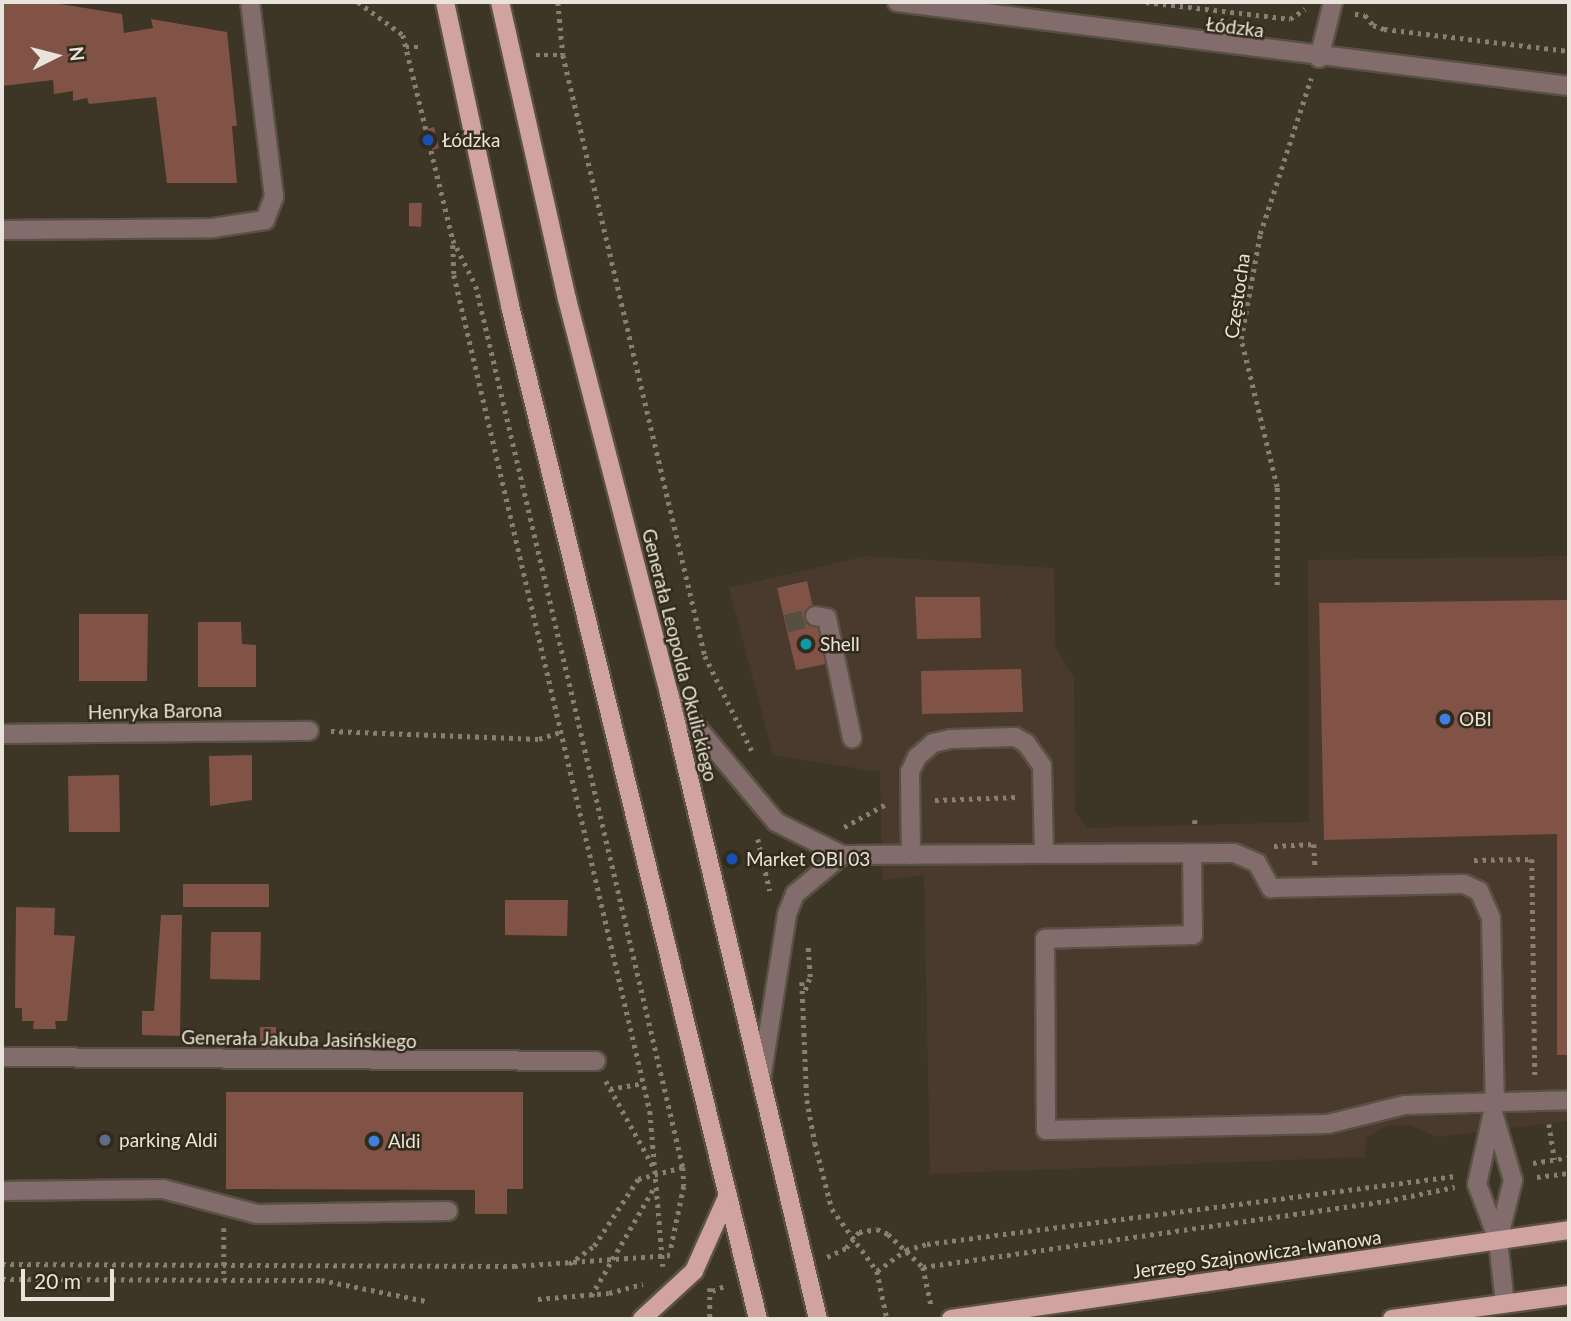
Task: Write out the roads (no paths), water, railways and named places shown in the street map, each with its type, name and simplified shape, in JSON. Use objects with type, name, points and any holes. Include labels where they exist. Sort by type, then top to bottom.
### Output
[{"type":"main road","points":[[445,2],[510,306],[758,1319]]},
{"type":"main road","name":"Generała Leopolda Okulickiego","points":[[500,2],[567,299],[669,694],[818,1319]]},
{"type":"main road","points":[[642,1319],[694,1270],[728,1195]]},
{"type":"main road","name":"Jerzego Szajnowicza-Iwanowa","points":[[951,1319],[1569,1230]]},
{"type":"main road","points":[[1392,1319],[1569,1295]]},
{"type":"street","points":[[2,230],[213,228],[265,220],[274,197],[250,2]]},
{"type":"street","name":"Łódzka","points":[[897,2],[1319,58],[1569,86]]},
{"type":"street","points":[[1319,58],[1331,7]]},
{"type":"street","points":[[815,616],[827,618],[852,738]]},
{"type":"street","points":[[669,694],[776,822],[842,855],[1192,853],[1249,856],[1271,888],[1464,884],[1479,891],[1491,918],[1494,1109],[1477,1184],[1498,1240],[1506,1304]]},
{"type":"street","name":"Henryka Barona","points":[[2,734],[309,731]]},
{"type":"street","points":[[911,855],[910,772],[917,757],[933,743],[951,739],[1015,737],[1026,743],[1042,766],[1044,854]]},
{"type":"street","points":[[1192,853],[1193,935],[1045,939],[1046,1130],[1328,1125],[1405,1105],[1494,1109],[1569,1100]]},
{"type":"street","points":[[761,1079],[787,914],[795,894],[842,855]]},
{"type":"street","name":"Generała Jakuba Jasińskiego","points":[[2,1057],[596,1061]]},
{"type":"street","points":[[1494,1109],[1513,1180],[1498,1240]]},
{"type":"street","points":[[2,1191],[163,1189],[229,1209],[257,1214],[448,1211]]},
{"type":"tunnel","points":[[786,624],[815,616]]},
{"type":"place","name":"Łódzka","points":[[428,140]]},
{"type":"place","name":"Shell","points":[[806,644]]},
{"type":"place","name":"OBI","points":[[1445,719]]},
{"type":"place","name":"Market OBI 03","points":[[732,859]]},
{"type":"place","name":"parking Aldi","points":[[105,1140]]},
{"type":"place","name":"Aldi","points":[[374,1141]]}]
